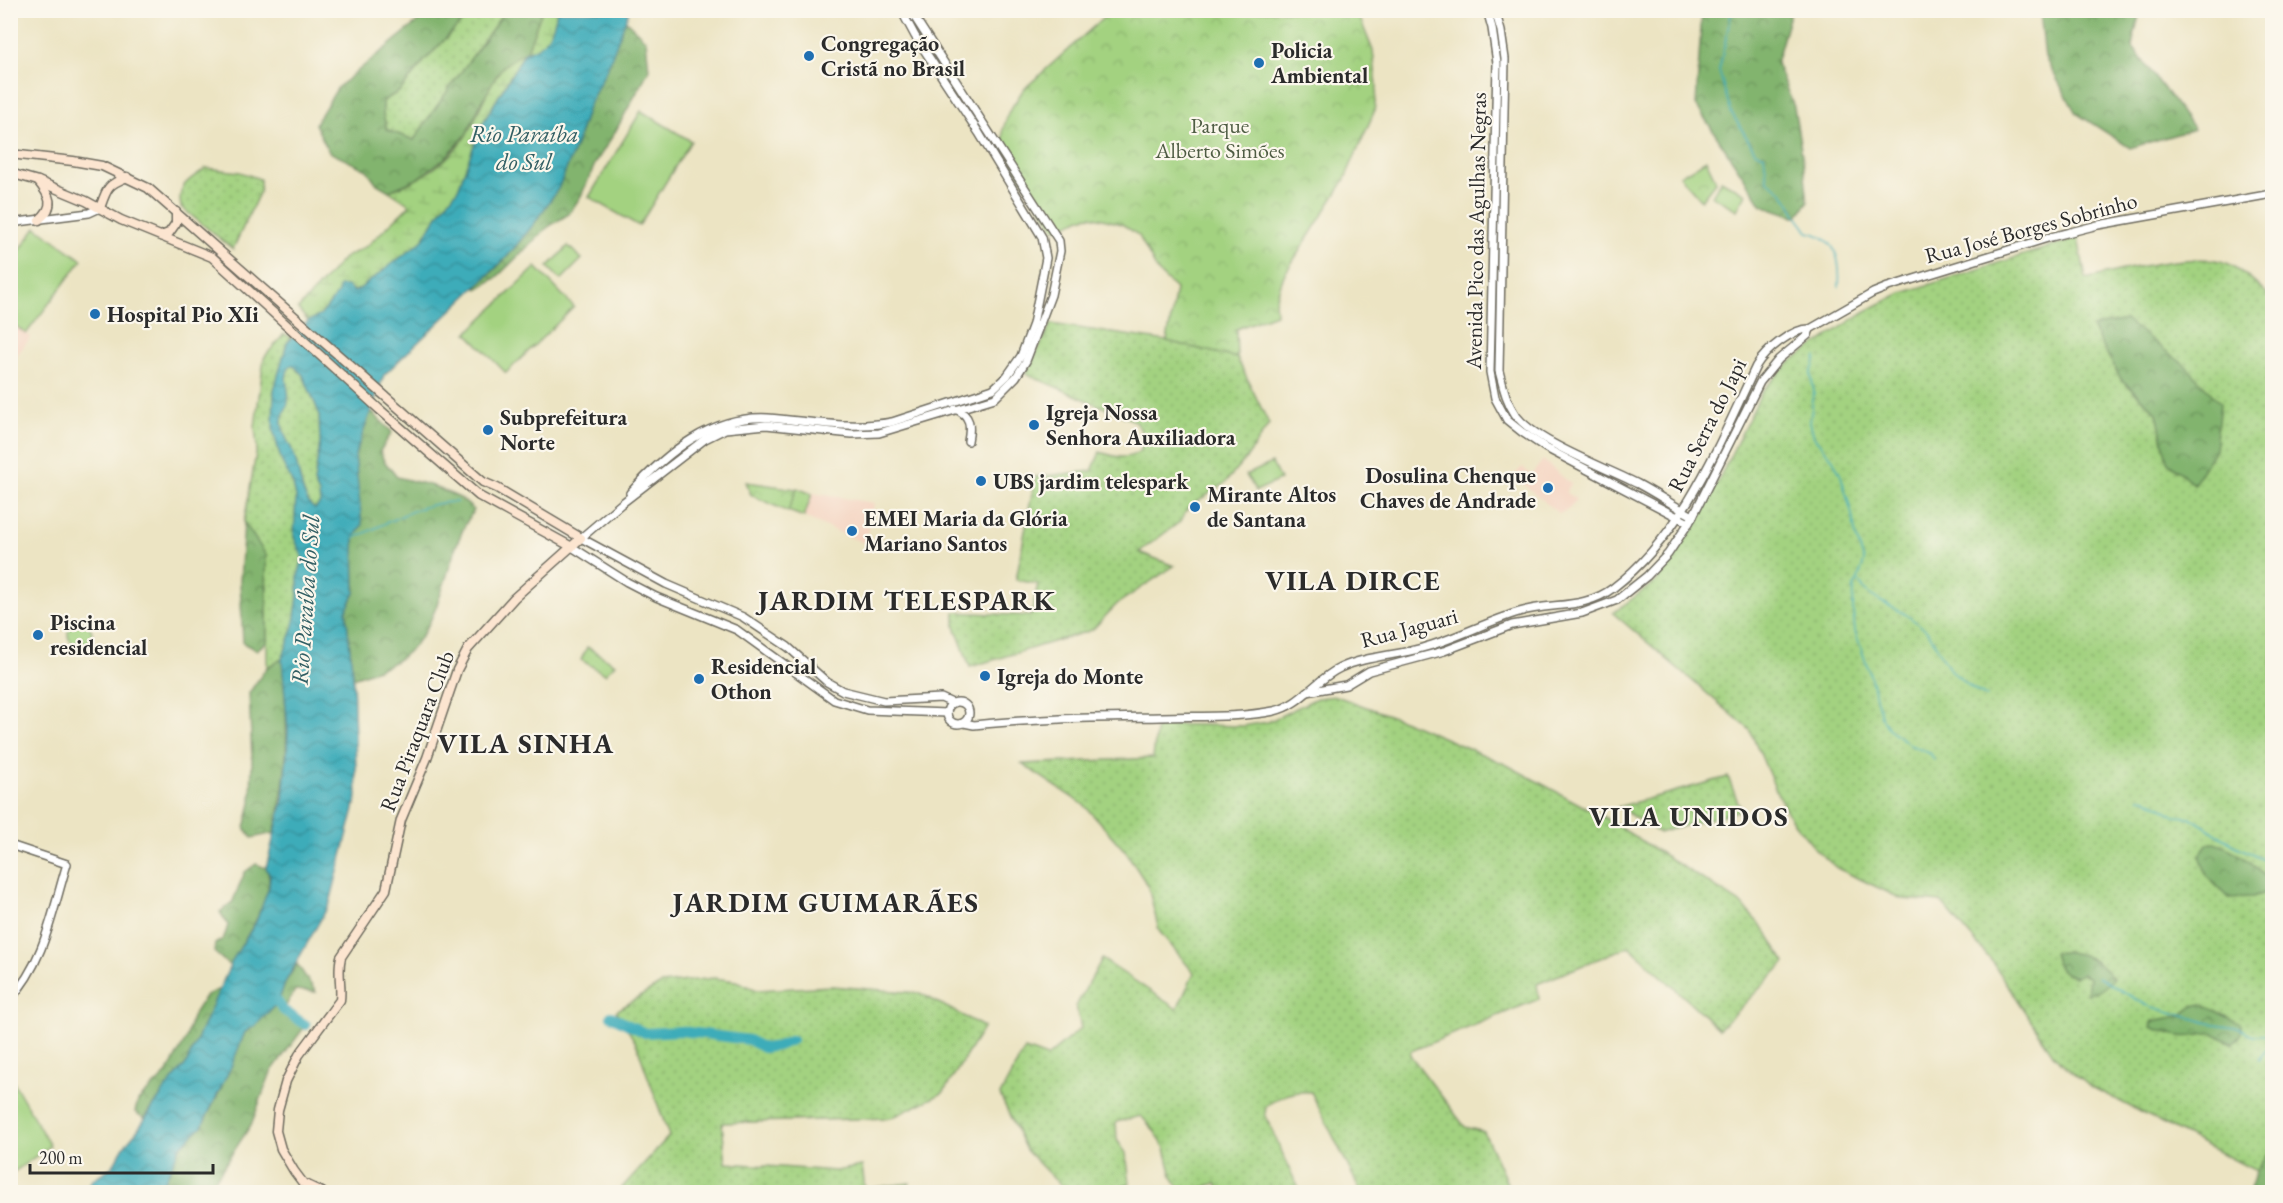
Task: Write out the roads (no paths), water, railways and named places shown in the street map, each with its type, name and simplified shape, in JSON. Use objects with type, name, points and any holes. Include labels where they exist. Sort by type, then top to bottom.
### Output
[{"type":"main road","points":[[10,154],[102,166],[148,188],[176,212],[379,409],[479,496],[572,547]]},
{"type":"main road","points":[[10,173],[38,181],[100,208],[121,220],[212,257],[241,275],[254,280],[388,401],[483,482],[581,538]]},
{"type":"main road","points":[[100,208],[105,190],[112,183],[127,177]]},
{"type":"main road","points":[[38,181],[48,194],[50,203],[47,213],[39,220]]},
{"type":"main road","points":[[159,236],[169,233],[176,223],[176,212]]},
{"type":"main road","name":"Rua Piraquara Club","points":[[303,1183],[281,1149],[276,1131],[278,1110],[286,1081],[299,1055],[340,1000],[338,970],[341,957],[386,890],[401,820],[428,758],[457,670],[468,649],[514,598],[581,538]]},
{"type":"main road","points":[[303,1183],[308,1192]]},
{"type":"main road","points":[[303,1183],[321,1192]]},
{"type":"street","points":[[621,504],[645,475],[701,432],[722,423],[766,418],[852,426],[892,422],[993,388],[1007,376],[1021,356],[1033,324],[1046,258],[1042,237],[988,147],[915,36],[901,10]]},
{"type":"street","points":[[910,10],[921,31],[1059,241],[1059,258],[1051,295],[1026,361],[1016,377],[995,398],[879,433],[852,434],[766,425],[725,429],[705,439],[581,538],[666,585],[743,617],[788,647],[827,682],[843,691],[885,701],[941,698],[952,703],[960,701],[969,707],[970,715],[964,723],[959,724],[950,720],[947,713],[952,703]]},
{"type":"street","name":"Avenida Pico das Agulhas Negras","points":[[1487,10],[1497,63],[1490,372],[1495,398],[1507,420],[1546,448],[1689,523]]},
{"type":"street","name":"Avenida Pico das Agulhas Negras","points":[[1495,10],[1503,44],[1505,75],[1499,371],[1505,394],[1515,414],[1525,425],[1693,516]]},
{"type":"street","name":"Rua José Borges Sobrinho","points":[[1810,329],[1888,286],[2051,237],[2098,225],[2272,194]]},
{"type":"street","points":[[10,223],[89,213],[100,208]]},
{"type":"street","points":[[1042,237],[1047,232],[1053,231]]},
{"type":"street","points":[[1046,258],[1053,260],[1059,258]]},
{"type":"street","name":"Rua Serra do Japi","points":[[1562,607],[1590,600],[1612,589],[1646,560],[1683,511],[1763,354],[1803,329],[1810,329],[1808,335],[1768,369],[1693,516],[1668,554],[1647,576],[1617,600],[1592,610],[1565,616]]},
{"type":"street","points":[[955,409],[964,412],[970,422],[968,441]]},
{"type":"street","points":[[572,547],[627,582],[656,597],[737,630],[823,693],[852,707],[886,712],[947,713]]},
{"type":"street","name":"Rua Jaguari","points":[[964,723],[974,725],[1055,719],[1242,715],[1277,710],[1294,702],[1321,679],[1356,662],[1424,648],[1520,611],[1562,607]]},
{"type":"street","name":"Rua Jaguari","points":[[1307,692],[1346,685],[1363,674],[1444,651],[1522,623],[1565,616]]},
{"type":"street","points":[[778,659],[786,656],[788,647]]},
{"type":"street","points":[[795,672],[798,664],[804,662]]},
{"type":"street","points":[[1356,662],[1363,674]]},
{"type":"street","points":[[1340,668],[1341,680],[1346,685]]},
{"type":"street","name":"Rua Jaguari","points":[[970,715],[993,723]]},
{"type":"street","points":[[10,845],[66,864],[47,932],[28,975],[10,999]]},
{"type":"water","name":"Rio Paraíba do Sul","points":[[557,11],[629,11],[609,64],[588,107],[575,148],[558,189],[534,224],[506,258],[384,375],[355,455],[362,525],[354,538],[355,593],[346,611],[353,678],[357,797],[330,903],[286,981],[278,1002],[255,1026],[245,1032],[231,1067],[202,1126],[180,1147],[160,1192],[83,1192],[93,1179],[112,1167],[125,1145],[186,1064],[233,959],[256,922],[269,887],[270,876],[266,868],[283,800],[287,753],[288,731],[282,659],[293,629],[298,597],[298,576],[303,558],[294,537],[296,497],[293,484],[281,460],[273,429],[274,390],[287,343],[308,321],[321,315],[338,293],[339,286],[347,286],[354,292],[358,290],[422,241],[458,189],[481,126],[525,52],[538,47],[543,42],[556,18]],"holes":[[[293,365],[303,375],[319,413],[320,443],[314,483],[320,503],[315,509],[304,493],[294,454],[282,424],[288,402],[287,372]]]},
{"type":"waterway","points":[[1732,10],[1719,71],[1731,112],[1755,151],[1764,155],[1767,180],[1785,196],[1808,232],[1818,235],[1831,245],[1838,260],[1839,287]]},
{"type":"waterway","points":[[1816,357],[1811,375],[1814,392],[1810,422],[1814,437],[1832,458],[1841,476],[1864,561],[1854,586],[1855,631],[1881,716],[1888,728],[1910,745],[1931,754],[1934,760]]},
{"type":"waterway","points":[[354,538],[418,509],[444,502],[457,502]]},
{"type":"waterway","points":[[1859,582],[1866,592],[1905,614],[1928,631],[1950,670],[1987,697]]},
{"type":"waterway","points":[[2139,798],[2147,799],[2174,816],[2190,817],[2234,845],[2272,864]]},
{"type":"waterway","points":[[2098,977],[2146,1005],[2209,1023],[2235,1027],[2254,1035],[2272,1033]]},
{"type":"waterway","points":[[264,999],[278,1002],[283,1010],[306,1025]]},
{"type":"waterway","points":[[611,1016],[645,1033],[681,1031],[749,1040],[763,1048],[778,1046],[792,1040]]},
{"type":"waterway","points":[[2259,1060],[2272,1043]]},
{"type":"place","name":"Congregação Cristã no Brasil","points":[[809,56]]},
{"type":"place","name":"Policia Ambiental","points":[[1259,63]]},
{"type":"place","name":"Hospital Pio XIi","points":[[95,314]]},
{"type":"place","name":"Igreja Nossa Senhora Auxiliadora","points":[[1034,425]]},
{"type":"place","name":"Subprefeitura Norte","points":[[488,430]]},
{"type":"place","name":"UBS jardim telespark","points":[[981,481]]},
{"type":"place","name":"Dosulina Chenque Chaves de Andrade","points":[[1548,488]]},
{"type":"place","name":"Mirante Altos de Santana","points":[[1195,507]]},
{"type":"place","name":"EMEI Maria da Glória Mariano Santos","points":[[852,531]]},
{"type":"place","name":"Piscina residencial","points":[[38,635]]},
{"type":"place","name":"Igreja do Monte","points":[[985,676]]},
{"type":"place","name":"Residencial Othon","points":[[699,679]]},
{"type":"district","name":"VILA DIRCE","points":[[1353,580]]},
{"type":"district","name":"JARDIM TELESPARK","points":[[907,600]]},
{"type":"district","name":"VILA SINHA","points":[[526,743]]},
{"type":"district","name":"VILA UNIDOS","points":[[1689,816]]},
{"type":"district","name":"JARDIM GUIMARÃES","points":[[826,902]]},
{"type":"park label","name":"Parque Alberto Simões","points":[[1220,138]]}]
